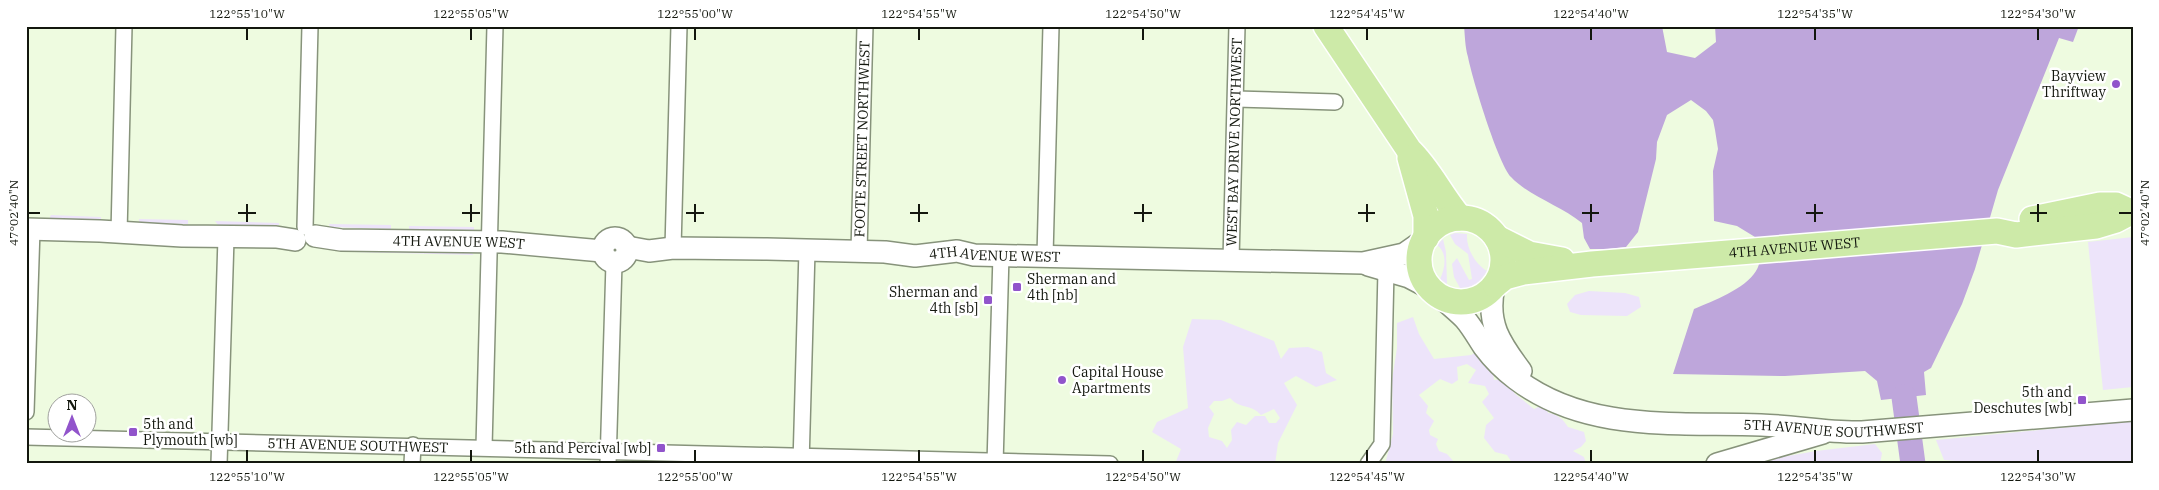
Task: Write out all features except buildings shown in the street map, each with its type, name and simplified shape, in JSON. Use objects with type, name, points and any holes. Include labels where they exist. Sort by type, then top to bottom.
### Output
[{"type":"main road","points":[[1326,26],[1409,150],[1422,164],[1449,205],[1460,218]]},
{"type":"main road","points":[[1409,150],[1426,216],[1425,239]]},
{"type":"main road","name":"4TH AVENUE WEST","points":[[1592,264],[2009,230],[2096,226],[2116,220],[2131,211]]},
{"type":"main road","points":[[1460,218],[1475,220],[1488,227],[1507,244],[1544,257],[1592,264],[1500,282],[1476,300],[1463,302],[1451,301],[1435,292],[1423,277],[1419,265],[1420,252],[1425,239],[1433,228],[1446,221],[1460,218]]},
{"type":"main road","points":[[1500,282],[1503,262],[1502,250],[1507,244]]},
{"type":"street","points":[[119,233],[124,26]]},
{"type":"street","points":[[305,234],[310,26]]},
{"type":"street","points":[[484,447],[494,26]]},
{"type":"street","points":[[673,248],[679,26]]},
{"type":"street","name":"FOOTE STREET NORTHWEST","points":[[859,251],[865,26]]},
{"type":"street","points":[[1045,256],[1051,26]]},
{"type":"street","name":"WEST BAY DRIVE NORTHWEST","points":[[1231,260],[1237,26]]},
{"type":"street","points":[[1236,99],[1335,102]]},
{"type":"street","points":[[26,412],[29,229]]},
{"type":"street","name":"4TH AVENUE WEST","points":[[29,229],[226,238],[276,237],[305,234],[342,240],[489,242],[614,253],[673,248],[859,251],[915,256],[957,251],[974,255],[1363,263],[1404,254],[1425,239]]},
{"type":"street","points":[[219,464],[226,238]]},
{"type":"street","points":[[801,460],[807,250]]},
{"type":"street","points":[[608,457],[614,253]]},
{"type":"street","points":[[995,462],[1001,255]]},
{"type":"street","name":"4TH AVENUE WEST","points":[[1363,263],[1409,276],[1435,292]]},
{"type":"street","points":[[1368,464],[1382,444],[1386,270]]},
{"type":"street","name":"5TH AVENUE SOUTHWEST","points":[[1500,282],[1490,302],[1494,328],[1500,342],[1538,393]]},
{"type":"street","name":"5TH AVENUE SOUTHWEST","points":[[1435,292],[1465,319],[1484,347],[1505,371],[1538,393],[1564,405],[1612,419],[1639,423],[1761,425],[1828,432],[1878,432],[2133,410]]},
{"type":"street","points":[[1716,464],[1828,432]]},
{"type":"street","name":"5TH AVENUE SOUTHWEST","points":[[26,437],[484,447],[608,457],[1110,464]]},
{"type":"street","points":[[412,464],[413,445]]},
{"type":"shaded area","points":[[1464,26],[1662,26],[1667,52],[1695,58],[1716,42],[1715,26],[2079,26],[2073,42],[2059,38],[1998,190],[1975,269],[1962,304],[1931,368],[1924,372],[1926,395],[1881,400],[1877,381],[1865,371],[1785,376],[1673,374],[1694,309],[1737,289],[1751,277],[1759,263],[1755,237],[1737,226],[1714,221],[1713,171],[1718,149],[1713,120],[1706,111],[1691,100],[1667,115],[1657,142],[1656,159],[1638,232],[1626,247],[1590,249],[1584,238],[1582,223],[1527,190],[1511,177],[1506,169],[1486,120],[1475,83],[1466,49]]},
{"type":"shaded area","points":[[51,215],[101,217],[101,222],[49,219]]},
{"type":"shaded area","points":[[139,219],[188,220],[188,224],[139,223]]},
{"type":"shaded area","points":[[215,221],[279,223],[279,225],[218,225]]},
{"type":"shaded area","points":[[329,224],[391,225],[391,229],[330,227]]},
{"type":"shaded area","points":[[409,226],[474,227],[474,230],[409,229]]},
{"type":"shaded area","points":[[1455,233],[1467,234],[1468,245],[1472,255],[1487,271],[1473,286],[1460,288],[1454,277],[1452,264],[1457,258],[1469,280],[1472,279],[1468,254],[1455,244],[1450,235]]},
{"type":"shaded area","points":[[2133,237],[2133,387],[2103,390],[2088,242]]},
{"type":"shaded area","points":[[1443,239],[1446,252],[1447,284],[1440,279],[1445,261],[1443,252],[1437,245]]},
{"type":"shaded area","points":[[356,249],[469,252],[475,255],[353,252]]},
{"type":"shaded area","points":[[1589,291],[1625,293],[1639,297],[1641,307],[1627,316],[1581,315],[1570,312],[1567,304],[1575,295]]},
{"type":"shaded area","points":[[1413,317],[1419,334],[1434,359],[1471,355],[1481,350],[1493,373],[1494,380],[1509,378],[1514,383],[1514,393],[1534,409],[1545,404],[1548,413],[1560,417],[1568,427],[1584,432],[1586,441],[1581,447],[1573,451],[1584,457],[1586,464],[1513,464],[1507,455],[1495,452],[1484,438],[1486,425],[1494,418],[1482,402],[1489,394],[1485,386],[1468,383],[1476,370],[1467,364],[1457,367],[1458,380],[1452,384],[1440,379],[1419,395],[1428,406],[1426,413],[1434,421],[1429,430],[1430,435],[1438,439],[1436,444],[1439,451],[1447,454],[1456,464],[1385,464],[1393,434],[1392,380],[1397,348],[1397,323]]},
{"type":"shaded area","points":[[1192,319],[1221,320],[1274,341],[1281,359],[1289,348],[1308,347],[1322,352],[1326,373],[1337,380],[1316,387],[1296,376],[1284,383],[1297,405],[1278,443],[1275,464],[1175,464],[1181,449],[1152,432],[1157,422],[1188,408],[1183,347]],"holes":[[[1230,398],[1234,402],[1253,409],[1261,415],[1274,409],[1280,418],[1276,423],[1269,423],[1265,416],[1255,416],[1246,425],[1237,422],[1231,430],[1232,440],[1227,448],[1222,441],[1209,437],[1208,428],[1214,414],[1209,407],[1214,401]]]},
{"type":"shaded area","points":[[2133,421],[2133,464],[1994,464],[1944,460],[1936,440]]},
{"type":"shaded area","points":[[1875,444],[1882,453],[1880,464],[1742,464],[1816,451]]},
{"type":"waterway","points":[[1904,397],[1913,464]]},
{"type":"place","name":"Bayview Thriftway","points":[[2116,84]]},
{"type":"place","name":"Sherman and 4th [nb]","points":[[1017,287]]},
{"type":"place","name":"Sherman and 4th [sb]","points":[[988,300]]},
{"type":"place","name":"Capital House Apartments","points":[[1062,380]]},
{"type":"place","name":"5th and Deschutes [wb]","points":[[2082,400]]},
{"type":"place","name":"5th and Plymouth [wb]","points":[[133,432]]},
{"type":"place","name":"5th and Percival [wb]","points":[[661,448]]}]
